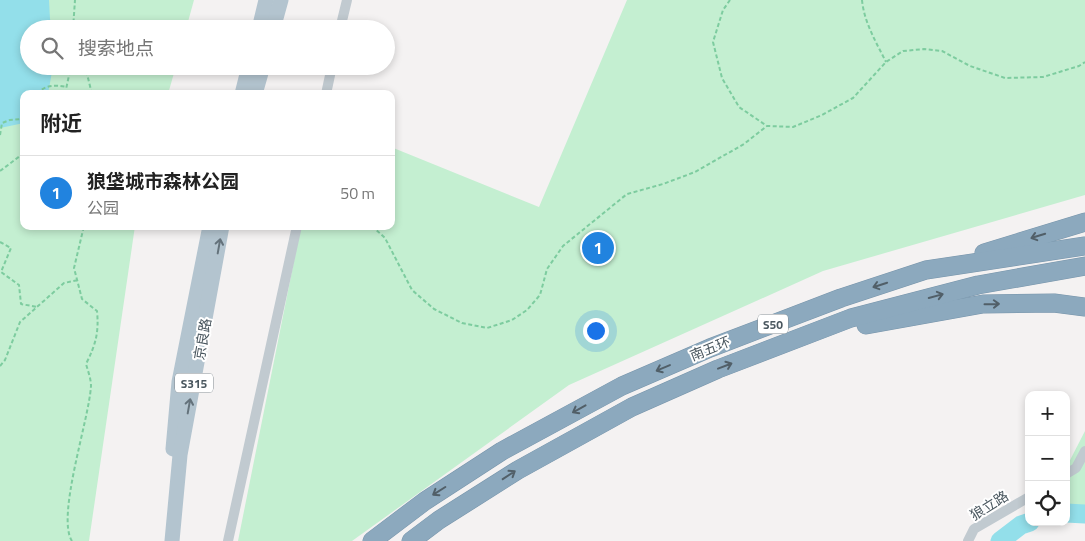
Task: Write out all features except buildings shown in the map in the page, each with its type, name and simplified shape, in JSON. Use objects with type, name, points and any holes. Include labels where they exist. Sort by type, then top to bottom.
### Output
[{"type":"highway","points":[[926,270],[1085,222]]},
{"type":"highway","name":"南五环","points":[[372,541],[424,501],[502,451],[622,386],[710,348],[831,301],[926,270],[1085,246]]},
{"type":"highway","name":"南五环","points":[[410,541],[439,520],[518,470],[632,407],[718,369],[851,318],[978,284],[1085,266]]},
{"type":"highway","points":[[806,335],[983,304],[1054,303],[1085,308]]},
{"type":"main road","points":[[261,20],[266,0]]},
{"type":"main road","points":[[275,20],[281,0]]},
{"type":"main road","points":[[243,90],[247,75]]},
{"type":"main road","points":[[257,90],[261,75]]},
{"type":"main road","name":"京良路","points":[[163,541],[180,382],[209,230]]},
{"type":"main road","name":"京良路","points":[[172,541],[180,455],[221,230]]},
{"type":"street","points":[[342,20],[347,0]]},
{"type":"street","points":[[327,90],[330,75]]},
{"type":"street","points":[[228,541],[296,230]]},
{"type":"street","points":[[1070,472],[1076,468],[1085,451]]},
{"type":"street","name":"狼立路","points":[[968,541],[974,529],[1025,499]]},
{"type":"path","points":[[74,20],[75,0]]},
{"type":"path","points":[[730,0],[722,10],[713,42],[722,78],[739,107],[767,126],[794,127],[854,98],[886,62],[903,51],[924,49],[942,51],[970,66],[1005,78],[1043,77],[1079,66],[1085,62]]},
{"type":"path","points":[[862,0],[872,33],[886,62]]},
{"type":"path","points":[[66,90],[69,75]]},
{"type":"path","points":[[87,75],[91,90]]},
{"type":"path","points":[[40,90],[52,85],[67,87]]},
{"type":"path","points":[[0,135],[2,123],[20,120]]},
{"type":"path","points":[[376,230],[384,238],[412,290],[434,309],[462,322],[488,328],[512,320],[527,310],[540,295],[547,269],[563,246],[627,194],[696,172],[744,144],[767,126]]},
{"type":"path","points":[[0,171],[20,157]]},
{"type":"path","points":[[72,541],[68,535],[68,496],[86,422],[91,384],[86,364],[94,348],[98,328],[97,311],[82,299],[74,268],[83,230]]},
{"type":"path","points":[[0,242],[11,248],[1,272],[19,285],[21,304],[37,307]]},
{"type":"path","points":[[0,366],[5,360],[20,322],[64,284],[78,280]]},
{"type":"green space","points":[[0,0],[194,0],[188,20],[20,20],[20,75],[173,75],[169,90],[20,90],[20,230],[134,230],[89,541],[0,541]]},
{"type":"green space","points":[[627,0],[1085,0],[1085,195],[823,271],[569,385],[352,541],[238,541],[300,230],[395,230],[395,149],[539,207]]},
{"type":"green space","points":[[1085,431],[1085,508],[1070,507],[1070,460]]},
{"type":"water","points":[[0,0],[49,0],[50,20],[20,20],[20,75],[51,75],[49,90],[20,90],[20,124],[0,128]]},
{"type":"waterway","points":[[1070,513],[1085,514]]},
{"type":"waterway","points":[[1000,541],[1025,524]]},
{"type":"place","name":"狼垡城市森林公园","points":[[598,248]]}]
